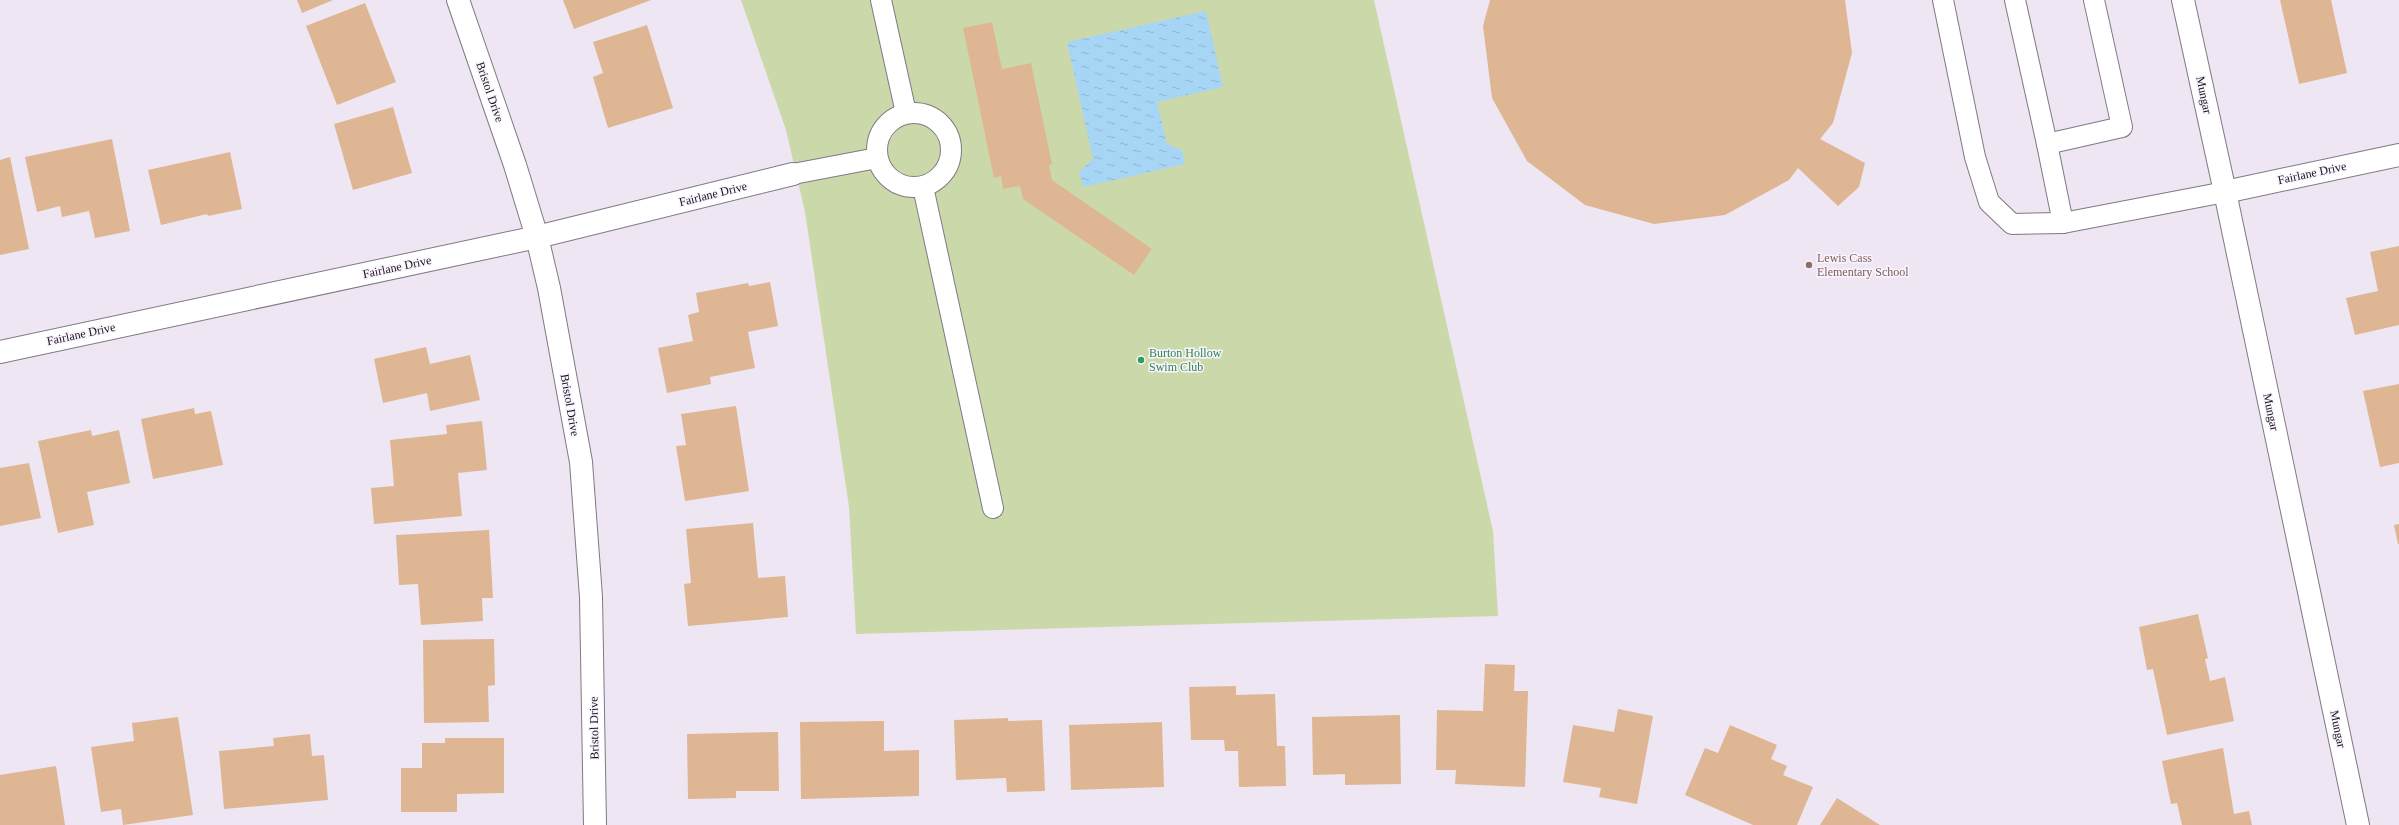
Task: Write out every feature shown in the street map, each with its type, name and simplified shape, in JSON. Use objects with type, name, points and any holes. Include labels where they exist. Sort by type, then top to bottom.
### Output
[{"type":"street","name":"Bristol Drive","points":[[458,0],[515,164],[537,237],[549,288],[581,462],[591,597],[596,825]]},
{"type":"street","name":"Mungar","points":[[2183,0],[2226,192],[2358,825]]},
{"type":"street","name":"Fairlane Drive","points":[[2226,192],[2399,155]]},
{"type":"street","name":"Fairlane Drive","points":[[0,352],[537,237],[793,174]]},
{"type":"lane","points":[[881,0],[906,113]]},
{"type":"lane","points":[[1944,0],[1975,157],[1989,202],[2012,224],[2063,223],[2226,192]]},
{"type":"lane","points":[[2015,0],[2063,223]]},
{"type":"lane","points":[[2047,144],[2122,127],[2094,0]]},
{"type":"lane","points":[[906,113],[921,113],[934,118],[945,128],[951,142],[951,156],[946,170],[936,181],[923,187],[907,187],[894,182],[883,172],[877,158],[877,144],[882,130],[892,119],[906,113]]},
{"type":"lane","points":[[793,174],[877,158]]},
{"type":"lane","points":[[923,187],[993,508]]},
{"type":"green space","name":"Burton Hollow Swim Club","points":[[741,0],[1374,0],[1493,531],[1498,616],[856,634],[849,507],[805,212],[786,130]]},
{"type":"water","points":[[1206,11],[1223,87],[1157,102],[1167,144],[1182,150],[1185,164],[1083,187],[1079,172],[1093,159],[1067,42]]},
{"type":"building","points":[[297,0],[333,0],[302,13]]},
{"type":"building","points":[[563,0],[651,0],[574,29]]},
{"type":"building","points":[[1490,0],[1845,0],[1852,53],[1833,123],[1820,139],[1865,163],[1859,187],[1838,206],[1798,168],[1789,180],[1725,215],[1654,224],[1585,205],[1527,161],[1492,98],[1483,26]]},
{"type":"building","points":[[2280,0],[2331,0],[2347,73],[2299,84]]},
{"type":"building","points":[[365,3],[396,82],[337,105],[306,26]]},
{"type":"building","points":[[992,22],[1002,69],[1031,63],[1052,164],[1049,165],[1052,180],[1152,249],[1134,275],[1023,199],[1020,186],[1003,189],[1001,176],[994,178],[963,28]]},
{"type":"building","points":[[647,25],[673,108],[608,128],[593,77],[603,73],[593,42]]},
{"type":"building","points":[[393,107],[412,173],[353,190],[334,124]]},
{"type":"building","points":[[112,139],[130,231],[95,238],[89,211],[62,217],[60,206],[37,212],[25,157]]},
{"type":"building","points":[[230,152],[242,209],[208,216],[207,214],[161,225],[148,170]]},
{"type":"building","points":[[10,157],[29,249],[0,255],[0,160]]},
{"type":"building","points":[[2399,246],[2399,325],[2355,335],[2346,298],[2378,291],[2370,252]]},
{"type":"building","points":[[770,282],[778,326],[748,332],[755,368],[710,377],[711,384],[667,393],[658,348],[693,341],[688,315],[699,312],[696,293],[748,283],[749,286]]},
{"type":"building","points":[[426,347],[430,364],[470,355],[480,400],[430,411],[427,393],[383,403],[374,359]]},
{"type":"building","points":[[2399,384],[2399,463],[2380,467],[2363,391]]},
{"type":"building","points":[[736,406],[749,491],[685,501],[676,446],[686,445],[681,414]]},
{"type":"building","points":[[194,408],[195,414],[211,411],[223,465],[153,479],[141,419]]},
{"type":"building","points":[[482,421],[487,470],[458,473],[462,516],[374,524],[371,488],[394,486],[390,440],[447,434],[446,425]]},
{"type":"building","points":[[91,430],[92,436],[119,430],[130,483],[87,492],[94,525],[58,533],[38,441]]},
{"type":"building","points":[[29,463],[41,518],[0,526],[0,468]]},
{"type":"building","points":[[753,523],[758,578],[785,576],[788,617],[688,626],[684,584],[691,583],[686,529]]},
{"type":"building","points":[[2399,524],[2399,544],[2398,544],[2394,525]]},
{"type":"building","points":[[489,530],[493,598],[482,598],[483,621],[421,625],[418,584],[399,585],[396,535]]},
{"type":"building","points":[[2198,614],[2208,658],[2205,659],[2210,681],[2225,677],[2234,721],[2167,735],[2153,669],[2147,670],[2139,627]]},
{"type":"building","points":[[494,639],[495,685],[488,686],[489,722],[424,723],[423,640]]},
{"type":"building","points":[[1485,664],[1515,665],[1514,691],[1528,691],[1525,787],[1455,784],[1456,770],[1436,770],[1437,710],[1483,711]]},
{"type":"building","points":[[1236,686],[1236,695],[1275,694],[1277,746],[1285,746],[1286,786],[1239,787],[1238,751],[1225,751],[1224,740],[1191,740],[1189,687]]},
{"type":"building","points":[[1618,709],[1653,716],[1637,804],[1599,797],[1601,788],[1563,782],[1573,725],[1614,732]]},
{"type":"building","points":[[1400,715],[1401,784],[1345,785],[1345,774],[1313,775],[1312,717]]},
{"type":"building","points":[[178,717],[193,815],[123,825],[121,809],[101,812],[91,747],[134,741],[132,723]]},
{"type":"building","points":[[1008,718],[1008,721],[1042,720],[1045,791],[1007,792],[1006,778],[956,780],[954,720]]},
{"type":"building","points":[[884,721],[884,751],[919,750],[919,796],[801,799],[800,722]]},
{"type":"building","points":[[1162,722],[1164,787],[1071,790],[1069,725]]},
{"type":"building","points":[[1730,725],[1777,745],[1771,759],[1787,766],[1783,775],[1813,787],[1797,825],[1753,825],[1685,795],[1705,748],[1718,753]]},
{"type":"building","points":[[778,732],[779,791],[736,791],[736,798],[688,799],[687,734]]},
{"type":"building","points":[[310,734],[312,756],[324,755],[328,800],[224,809],[219,751],[274,746],[273,738]]},
{"type":"building","points":[[445,738],[504,738],[504,793],[457,794],[457,812],[401,812],[401,768],[422,768],[422,743],[445,743]]},
{"type":"building","points":[[2223,748],[2234,814],[2249,811],[2252,825],[2182,825],[2177,803],[2171,804],[2162,761]]},
{"type":"building","points":[[56,766],[65,825],[0,825],[0,775]]},
{"type":"building","points":[[1837,798],[1880,825],[1820,825]]},
{"type":"place","name":"Lewis Cass Elementary School","points":[[1809,265]]},
{"type":"place","name":"Burton Hollow Swim Club","points":[[1141,360]]}]
